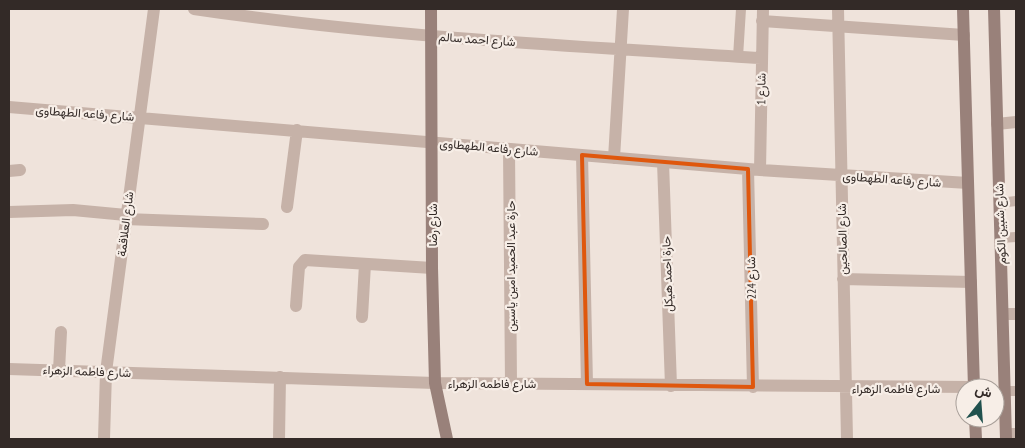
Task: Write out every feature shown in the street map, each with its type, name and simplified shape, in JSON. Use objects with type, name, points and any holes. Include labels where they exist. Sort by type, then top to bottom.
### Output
[{"type":"street","name":"شارع العلاقمة","points":[[104,439],[106,372],[138,117],[154,9]]},
{"type":"street","name":"شارع احمد سالم","points":[[194,9],[277,15],[431,36],[761,58]]},
{"type":"street","name":"شارع رضا","points":[[432,9],[432,268],[435,383],[447,439]]},
{"type":"street","points":[[614,158],[623,9]]},
{"type":"street","name":"شارع الصالحين","points":[[838,9],[847,439]]},
{"type":"street","points":[[963,9],[974,378]]},
{"type":"street","name":"شارع شبين الكوم","points":[[994,9],[1003,314],[1010,391],[1009,435]]},
{"type":"street","points":[[762,15],[838,26],[964,35]]},
{"type":"street","name":"شارع 1","points":[[754,169],[762,15]]},
{"type":"street","name":"شارع رفاعه الطهطاوى","points":[[9,107],[663,162],[968,183]]},
{"type":"street","points":[[997,124],[1016,122]]},
{"type":"street","points":[[287,208],[297,130]]},
{"type":"street","name":"حارة عبد الحميد امين ياسين","points":[[509,149],[511,383]]},
{"type":"street","points":[[582,155],[587,384]]},
{"type":"street","name":"حارة احمد هيكل","points":[[663,162],[671,386]]},
{"type":"street","name":"شارع 224","points":[[754,169],[754,387]]},
{"type":"street","points":[[9,212],[73,210],[126,217],[263,224]]},
{"type":"street","points":[[296,306],[299,267],[302,261],[432,268]]},
{"type":"street","points":[[362,317],[365,264]]},
{"type":"street","points":[[843,279],[971,282]]},
{"type":"street","points":[[1003,314],[1016,314]]},
{"type":"street","points":[[59,370],[61,332]]},
{"type":"street","name":"شارع فاطمه الزهراء","points":[[9,369],[435,383],[955,388]]},
{"type":"street","points":[[279,439],[280,377]]},
{"type":"lane","points":[[738,57],[741,9]]},
{"type":"lane","points":[[999,203],[1016,201]]},
{"type":"lane","points":[[1000,238],[1016,237]]},
{"type":"highlighted area","points":[[582,155],[748,169],[753,387],[587,384]]}]
